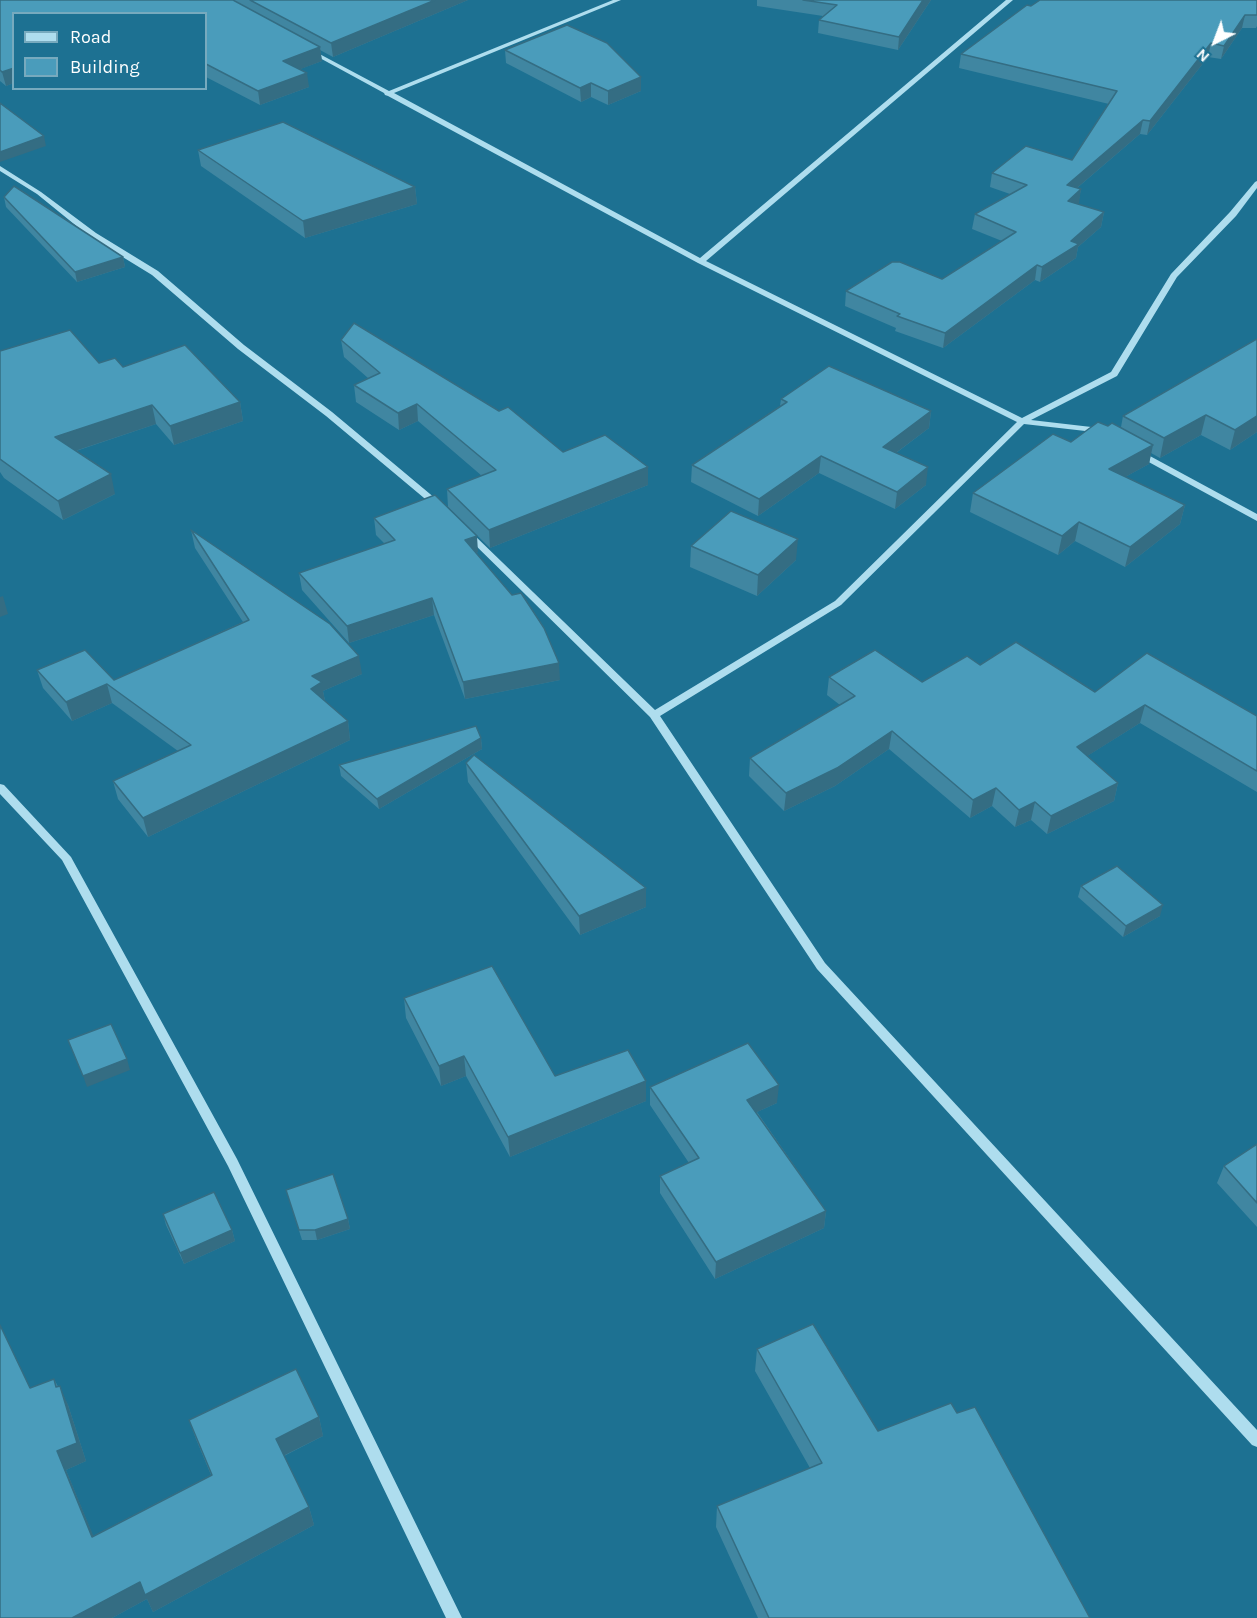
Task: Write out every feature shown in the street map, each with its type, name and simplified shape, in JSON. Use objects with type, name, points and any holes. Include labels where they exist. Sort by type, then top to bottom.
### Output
[{"type":"street","points":[[387,94],[618,0]]},
{"type":"street","points":[[701,261],[1010,0]]},
{"type":"street","points":[[298,44],[387,94],[701,261],[1022,422],[1100,431],[1110,437]]},
{"type":"street","points":[[0,168],[39,193],[93,235],[155,273],[241,347],[329,414],[449,516]]},
{"type":"street","points":[[654,716],[838,603],[1022,422],[1114,374],[1174,276],[1233,214],[1257,183]]},
{"type":"street","points":[[1131,449],[1257,518]]},
{"type":"street","points":[[458,524],[654,716],[821,966],[1257,1440]]},
{"type":"street","points":[[0,788],[66,857],[233,1163],[454,1618]]},
{"type":"building","points":[[0,0],[233,0],[320,47],[283,61],[307,73],[258,91],[207,65],[207,12],[12,12],[12,69],[2,72],[0,70]]},
{"type":"building","points":[[250,0],[435,0],[331,43]]},
{"type":"building","points":[[803,0],[923,0],[899,37],[819,20],[837,5]]},
{"type":"building","points":[[1040,0],[1257,0],[1257,15],[1245,15],[1224,46],[1211,43],[1150,121],[1143,120],[1067,185],[1081,189],[1068,201],[1104,212],[1071,241],[1079,244],[1042,267],[1037,265],[945,333],[897,316],[900,314],[846,291],[892,262],[900,262],[942,279],[1016,232],[975,214],[1027,185],[992,173],[1026,146],[1072,160],[1117,91],[961,54],[1027,5],[1031,6]]},
{"type":"building","points":[[567,25],[607,43],[641,77],[608,91],[591,83],[580,88],[505,50]]},
{"type":"building","points":[[0,103],[44,136],[0,152]]},
{"type":"building","points":[[283,122],[415,187],[303,221],[198,150]]},
{"type":"building","points":[[14,186],[123,257],[75,272],[4,197]]},
{"type":"building","points":[[354,323],[499,411],[508,407],[563,452],[605,435],[648,467],[489,530],[447,489],[496,470],[417,404],[398,413],[354,385],[380,373],[341,340]]},
{"type":"building","points":[[70,330],[99,363],[115,358],[123,367],[185,345],[240,402],[170,426],[152,405],[55,437],[111,474],[58,501],[0,459],[0,351]]},
{"type":"building","points":[[1257,339],[1257,416],[1235,430],[1206,415],[1164,438],[1123,416]]},
{"type":"building","points":[[829,366],[931,411],[883,447],[928,467],[897,492],[821,456],[759,499],[692,465],[787,402],[781,399]]},
{"type":"building","points":[[1098,422],[1108,426],[1112,423],[1153,445],[1109,469],[1185,505],[1130,547],[1079,522],[1062,536],[973,493],[1053,434],[1071,442]]},
{"type":"building","points":[[435,495],[477,536],[465,540],[512,595],[521,593],[544,628],[559,663],[463,682],[432,598],[347,626],[299,573],[395,540],[374,518]]},
{"type":"building","points":[[731,511],[798,539],[758,575],[691,546]]},
{"type":"building","points":[[191,530],[330,624],[359,656],[312,676],[322,682],[311,689],[348,721],[143,818],[113,781],[191,745],[107,684],[66,702],[37,670],[85,650],[114,680],[249,620]]},
{"type":"building","points":[[1016,642],[1095,692],[1147,653],[1257,716],[1257,771],[1145,705],[1077,747],[1118,783],[1051,816],[1035,802],[1019,810],[996,788],[973,800],[892,731],[837,768],[786,793],[750,758],[855,696],[829,677],[875,650],[922,682],[967,656],[980,665]]},
{"type":"building","points":[[476,726],[481,738],[377,799],[339,765]]},
{"type":"building","points":[[474,755],[646,888],[579,916],[466,763]]},
{"type":"building","points":[[1117,866],[1163,905],[1126,926],[1081,886]]},
{"type":"building","points":[[492,966],[555,1076],[628,1050],[646,1081],[508,1137],[464,1056],[439,1066],[404,998]]},
{"type":"building","points":[[111,1024],[127,1059],[83,1076],[68,1040]]},
{"type":"building","points":[[748,1043],[779,1085],[747,1100],[826,1211],[716,1262],[660,1176],[699,1158],[650,1087]]},
{"type":"building","points":[[1257,1144],[1257,1203],[1224,1166]]},
{"type":"building","points":[[333,1174],[348,1219],[315,1230],[299,1230],[286,1190]]},
{"type":"building","points":[[214,1192],[232,1230],[180,1253],[163,1214]]},
{"type":"building","points":[[813,1324],[878,1431],[951,1403],[957,1413],[975,1407],[1090,1618],[769,1618],[717,1506],[822,1463],[757,1349]]},
{"type":"building","points":[[0,1325],[30,1388],[54,1379],[56,1387],[60,1386],[77,1443],[57,1451],[92,1537],[212,1475],[189,1420],[296,1369],[319,1417],[276,1439],[309,1507],[145,1595],[140,1582],[72,1618],[0,1618]]}]
